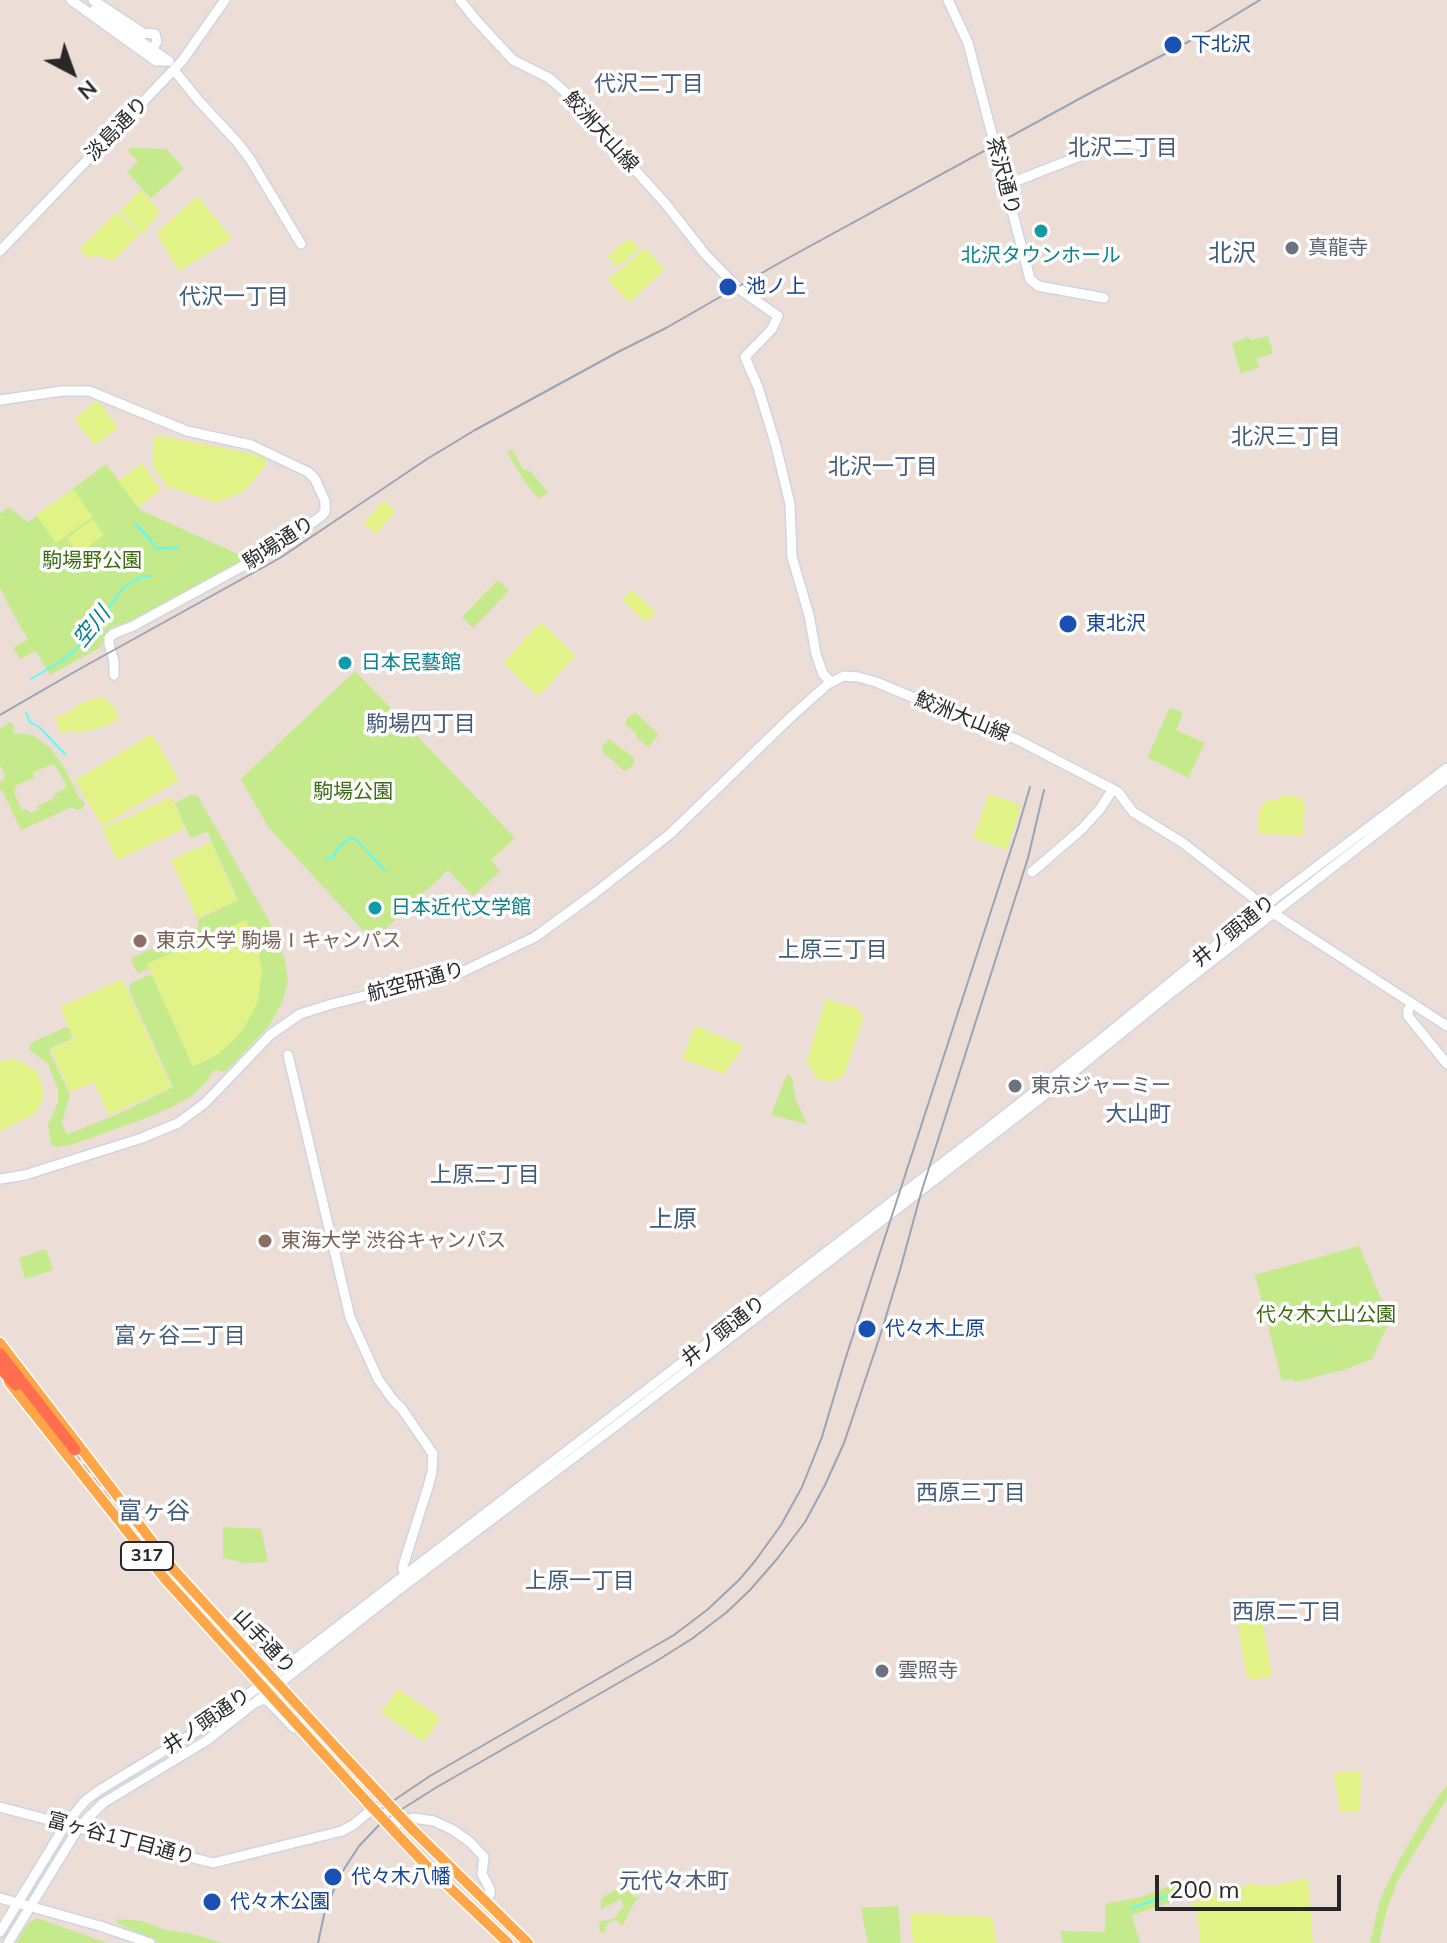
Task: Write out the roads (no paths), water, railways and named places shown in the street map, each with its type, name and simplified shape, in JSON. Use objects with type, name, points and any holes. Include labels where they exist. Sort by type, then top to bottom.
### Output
[{"type":"highway","points":[[0,1354],[74,1452],[0,1369]]},
{"type":"main road","points":[[71,0],[145,34],[155,34],[157,41],[153,49]]},
{"type":"main road","points":[[82,0],[173,66],[250,159],[301,244]]},
{"type":"main road","points":[[93,0],[105,16],[156,61],[173,66]]},
{"type":"main road","name":"淡島通り","points":[[0,251],[173,66],[184,58],[225,0]]},
{"type":"main road","name":"鮫洲大山線","points":[[460,0],[513,60],[549,78],[563,90],[729,279],[778,316],[772,329],[745,357],[758,387],[776,446],[790,504],[792,557],[823,674],[831,682],[847,675],[876,682],[1016,739],[1113,789],[1133,812],[1183,843],[1269,910],[1447,1026]]},
{"type":"main road","name":"茶沢通り","points":[[948,0],[968,43],[1032,282],[1038,286],[1104,298]]},
{"type":"main road","points":[[1006,185],[1098,149],[1123,143],[1145,147]]},
{"type":"main road","name":"駒場通り","points":[[0,400],[62,391],[89,391],[187,431],[251,445],[308,472],[315,479],[325,501],[325,512],[320,517],[276,548],[113,634],[109,644],[114,675]]},
{"type":"main road","name":"航空研通り","points":[[0,1179],[25,1175],[142,1138],[178,1123],[205,1103],[270,1035],[300,1014],[462,972],[535,937],[670,834],[831,682]]},
{"type":"main road","name":"井ノ頭通り","points":[[0,1932],[66,1824],[85,1801],[275,1681],[1042,1087],[1447,768]]},
{"type":"main road","name":"井ノ頭通り","points":[[1269,910],[1447,778]]},
{"type":"main road","points":[[1032,872],[1082,829],[1113,789]]},
{"type":"main road","points":[[1412,1004],[1408,1016],[1447,1064]]},
{"type":"main road","points":[[288,1055],[350,1317],[378,1379],[433,1454],[428,1487],[403,1566],[408,1578]]},
{"type":"main road","name":"山手通り","points":[[0,1343],[174,1570],[328,1738],[339,1755],[528,1943]]},
{"type":"main road","name":"山手通り","points":[[0,1369],[165,1579],[308,1737],[396,1828],[425,1864],[508,1943]]},
{"type":"main road","points":[[102,1478],[125,1515],[117,1519]]},
{"type":"main road","name":"井ノ頭通り","points":[[8,1943],[79,1827],[94,1811],[109,1798],[188,1753],[235,1717],[264,1689]]},
{"type":"main road","points":[[235,1717],[261,1700],[266,1700],[293,1728],[308,1737],[309,1732],[290,1710],[297,1705]]},
{"type":"main road","points":[[339,1755],[354,1773],[351,1779]]},
{"type":"main road","name":"富ヶ谷1丁目通り","points":[[0,1807],[213,1863],[342,1831],[353,1825],[372,1805]]},
{"type":"main road","points":[[396,1828],[405,1820],[420,1818],[434,1821],[476,1847],[484,1857],[482,1874],[490,1891],[484,1900]]},
{"type":"main road","points":[[0,1898],[150,1943]]},
{"type":"main road","points":[[126,1935],[137,1943]]},
{"type":"waterway","points":[[135,524],[156,549],[179,547]]},
{"type":"waterway","name":"空川","points":[[31,679],[76,649],[123,588],[143,576],[151,576]]},
{"type":"waterway","name":"空川","points":[[26,713],[30,722],[65,754]]},
{"type":"waterway","points":[[327,859],[334,856],[349,839],[354,838],[364,848]]},
{"type":"waterway","points":[[366,850],[385,871]]},
{"type":"waterway","points":[[1131,1908],[1175,1894]]},
{"type":"tunnel","points":[[75,1450],[106,1492],[123,1509]]},
{"type":"railway","points":[[0,715],[280,558],[475,430],[1207,32],[1260,0]]},
{"type":"railway","points":[[381,1809],[430,1776],[674,1635],[739,1580],[781,1525],[802,1487],[822,1437],[1030,787]]},
{"type":"railway","points":[[318,1943],[324,1915],[339,1877],[359,1846],[383,1821],[693,1638],[750,1590],[805,1522],[844,1443],[881,1333],[921,1193],[1028,858],[1044,790]]},
{"type":"place","name":"下北沢","points":[[1173,45]]},
{"type":"place","name":"北沢タウンホール","points":[[1041,231]]},
{"type":"place","name":"真龍寺","points":[[1292,248]]},
{"type":"place","name":"池ノ上","points":[[728,287]]},
{"type":"place","name":"東北沢","points":[[1068,624]]},
{"type":"place","name":"日本民藝館","points":[[345,663]]},
{"type":"place","name":"日本近代文学館","points":[[375,908]]},
{"type":"place","name":"東京大学 駒場Ⅰキャンパス","points":[[140,941]]},
{"type":"place","name":"東京ジャーミー","points":[[1015,1086]]},
{"type":"place","name":"東海大学 渋谷キャンパス","points":[[265,1241]]},
{"type":"place","name":"代々木上原","points":[[867,1329]]},
{"type":"place","name":"雲照寺","points":[[882,1671]]},
{"type":"place","name":"代々木八幡","points":[[333,1877]]},
{"type":"place","name":"代々木公園","points":[[212,1902]]},
{"type":"district","name":"代沢二丁目","points":[[649,84]]},
{"type":"district","name":"北沢二丁目","points":[[1123,148]]},
{"type":"district","name":"北沢","points":[[1232,254]]},
{"type":"district","name":"代沢一丁目","points":[[234,297]]},
{"type":"district","name":"北沢三丁目","points":[[1286,437]]},
{"type":"district","name":"北沢一丁目","points":[[883,467]]},
{"type":"district","name":"駒場四丁目","points":[[421,724]]},
{"type":"district","name":"上原三丁目","points":[[833,950]]},
{"type":"district","name":"大山町","points":[[1138,1114]]},
{"type":"district","name":"上原二丁目","points":[[485,1175]]},
{"type":"district","name":"上原","points":[[673,1220]]},
{"type":"district","name":"富ヶ谷二丁目","points":[[180,1336]]},
{"type":"district","name":"西原三丁目","points":[[971,1493]]},
{"type":"district","name":"富ヶ谷","points":[[154,1512]]},
{"type":"district","name":"上原一丁目","points":[[580,1581]]},
{"type":"district","name":"西原二丁目","points":[[1287,1612]]},
{"type":"district","name":"元代々木町","points":[[674,1881]]},
{"type":"park label","name":"駒場野公園","points":[[92,561]]},
{"type":"park label","name":"駒場公園","points":[[353,792]]},
{"type":"park label","name":"代々木大山公園","points":[[1326,1315]]}]
